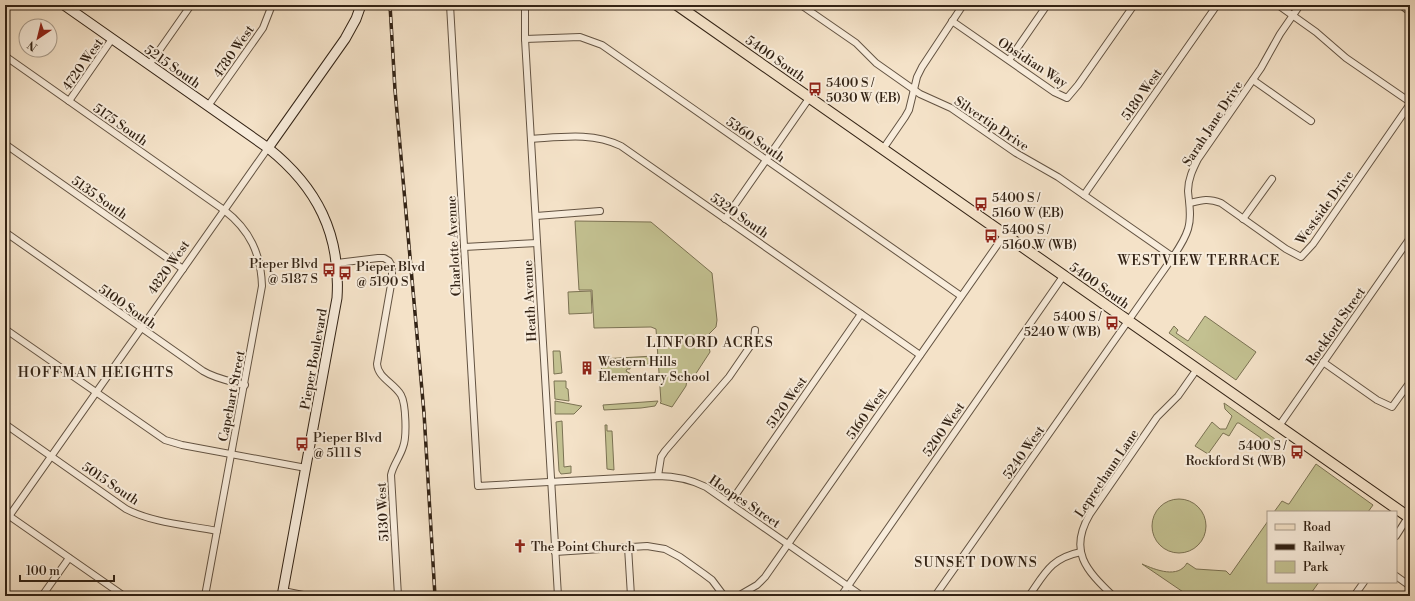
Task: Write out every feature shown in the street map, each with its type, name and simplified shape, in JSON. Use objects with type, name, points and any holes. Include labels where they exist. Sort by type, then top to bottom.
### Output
[{"type":"main road","name":"5400 South","points":[[677,5],[1409,516]]},
{"type":"street","name":"5215 South","points":[[64,5],[268,148]]},
{"type":"street","points":[[149,65],[191,5]]},
{"type":"street","name":"4780 West","points":[[208,106],[263,28],[272,5]]},
{"type":"street","name":"4820 West","points":[[5,522],[7,514],[52,456],[352,27],[361,5]]},
{"type":"street","name":"Charlotte Avenue","points":[[450,5],[478,486]]},
{"type":"street","name":"Heath Avenue","points":[[525,5],[525,39],[558,596]]},
{"type":"street","name":"Silvertip Drive","points":[[801,5],[856,43],[876,63],[920,94],[951,108],[1016,153],[1058,177],[1173,257]]},
{"type":"street","points":[[883,149],[909,110],[913,89],[922,67],[963,5]]},
{"type":"street","points":[[1009,60],[1047,5]]},
{"type":"street","name":"Obsidian Way","points":[[952,21],[1054,92],[1067,98],[1078,86],[1134,5]]},
{"type":"street","name":"5180 West","points":[[1084,195],[1217,5]]},
{"type":"street","points":[[1278,5],[1316,32],[1346,58],[1410,103]]},
{"type":"street","name":"Sarah Jane Drive","points":[[1128,321],[1185,238],[1190,218],[1188,191],[1192,170],[1198,159],[1253,80],[1300,5]]},
{"type":"street","points":[[1400,5],[1410,12]]},
{"type":"street","name":"5360 South","points":[[525,39],[580,37],[602,45],[961,296]]},
{"type":"street","name":"4720 West","points":[[69,102],[112,39]]},
{"type":"street","name":"5175 South","points":[[5,56],[224,210]]},
{"type":"street","points":[[1253,80],[1311,120]]},
{"type":"street","points":[[725,219],[810,97]]},
{"type":"street","name":"Westside Drive","points":[[1190,203],[1202,200],[1212,200],[1221,203],[1286,249],[1301,257],[1313,244],[1410,103]]},
{"type":"street","name":"5320 South","points":[[531,139],[583,136],[596,137],[612,142],[628,150],[920,355]]},
{"type":"street","name":"5135 South","points":[[5,144],[183,269]]},
{"type":"street","name":"Pieper Boulevard","points":[[268,148],[291,168],[308,189],[319,206],[329,230],[337,263],[338,286],[336,311],[283,594]]},
{"type":"street","points":[[1243,219],[1272,178]]},
{"type":"street","name":"Capehart Street","points":[[205,596],[262,286],[259,260],[254,246],[246,232],[232,216],[224,210]]},
{"type":"street","points":[[536,216],[600,211]]},
{"type":"street","name":"5100 South","points":[[5,232],[211,376],[245,384]]},
{"type":"street","name":"5160 West","points":[[738,596],[762,581],[1005,234]]},
{"type":"street","name":"Rockford Street","points":[[1279,426],[1410,238]]},
{"type":"street","points":[[464,247],[537,243]]},
{"type":"street","name":"5130 West","points":[[337,263],[384,258],[389,261],[393,270],[378,368],[379,372],[400,394],[404,405],[405,443],[393,466],[392,475],[398,596]]},
{"type":"street","name":"5200 West","points":[[841,596],[1064,275]]},
{"type":"street","name":"5120 West","points":[[730,503],[861,314]]},
{"type":"street","name":"5240 West","points":[[935,596],[1128,321]]},
{"type":"street","points":[[5,329],[165,440],[182,446],[306,468]]},
{"type":"street","points":[[658,476],[661,457],[729,377],[752,345],[755,330]]},
{"type":"street","points":[[1323,362],[1377,400],[1392,407],[1410,382]]},
{"type":"street","name":"Leprechaun Lane","points":[[1113,596],[1088,569],[1081,552],[1083,528],[1090,514],[1157,417],[1183,390],[1197,369]]},
{"type":"street","name":"5015 South","points":[[5,424],[126,509],[160,520],[217,531]]},
{"type":"street","name":"Hoopes Street","points":[[478,486],[658,476],[675,476],[697,482],[730,503],[862,596]]},
{"type":"street","points":[[7,514],[124,596]]},
{"type":"street","points":[[1397,534],[1409,516]]},
{"type":"street","points":[[555,552],[647,546],[659,547],[672,552],[712,580],[724,596]]},
{"type":"street","points":[[628,548],[631,596]]},
{"type":"street","points":[[1029,596],[1048,569],[1057,560],[1068,555],[1081,552]]},
{"type":"street","points":[[42,596],[69,558]]},
{"type":"street","points":[[1397,577],[1410,586]]},
{"type":"street","points":[[1354,596],[1363,583]]},
{"type":"street","points":[[283,594],[308,596]]},
{"type":"green space","points":[[575,221],[651,222],[712,273],[717,320],[716,327],[707,336],[710,352],[695,375],[688,374],[686,386],[672,407],[660,403],[656,329],[651,327],[594,328],[592,290],[579,290]]},
{"type":"green space","points":[[591,291],[592,313],[569,314],[568,292]]},
{"type":"green space","points":[[1205,316],[1256,352],[1236,380],[1169,333],[1174,326],[1178,330],[1176,333],[1188,341]]},
{"type":"green space","points":[[553,351],[560,351],[562,373],[554,374]]},
{"type":"green space","points":[[654,356],[654,366],[651,364],[630,366],[630,369],[627,369],[626,371],[631,374],[632,379],[602,381],[601,359]]},
{"type":"green space","points":[[554,381],[566,381],[569,401],[555,399]]},
{"type":"green space","points":[[555,401],[582,406],[574,414],[555,414]]},
{"type":"green space","points":[[658,401],[655,406],[641,408],[604,410],[603,405]]},
{"type":"green space","points":[[1224,403],[1275,439],[1266,452],[1257,446],[1261,438],[1239,423],[1237,423],[1229,436],[1223,433],[1208,454],[1195,446],[1212,422],[1220,429],[1226,429],[1232,416],[1225,409]]},
{"type":"green space","points":[[562,421],[564,467],[571,466],[571,473],[561,474],[559,471],[556,422]]},
{"type":"green space","points":[[605,425],[607,425],[607,431],[612,431],[614,470],[607,469]]},
{"type":"green space","points":[[1316,464],[1373,505],[1369,511],[1275,511],[1282,501],[1289,504]]},
{"type":"green space","points":[[1174,499],[1184,499],[1194,503],[1202,511],[1206,521],[1206,531],[1202,541],[1194,549],[1184,553],[1174,553],[1164,549],[1156,541],[1152,531],[1152,521],[1156,511],[1164,503]]},
{"type":"green space","points":[[1267,522],[1267,583],[1318,583],[1309,596],[1189,596],[1142,564],[1160,571],[1172,572],[1183,568],[1187,563],[1196,569],[1226,571],[1230,575]]},
{"type":"railway","points":[[390,5],[395,90],[424,413],[435,596]]},
{"type":"place","name":"5400 S / 5030 W (EB)","points":[[815,89]]},
{"type":"place","name":"5400 S / 5160 W (EB)","points":[[981,204]]},
{"type":"place","name":"5400 S / 5160 W (WB)","points":[[991,236]]},
{"type":"place","name":"Pieper Blvd @ 5187 S","points":[[329,270]]},
{"type":"place","name":"Pieper Blvd @ 5190 S","points":[[345,273]]},
{"type":"place","name":"5400 S / 5240 W (WB)","points":[[1112,323]]},
{"type":"place","name":"Western Hills Elementary School","points":[[587,368]]},
{"type":"place","name":"Pieper Blvd @ 5111 S","points":[[302,444]]},
{"type":"place","name":"5400 S / Rockford St (WB)","points":[[1297,452]]},
{"type":"place","name":"The Point Church","points":[[520,546]]},
{"type":"district","name":"WESTVIEW TERRACE","points":[[1199,260]]},
{"type":"district","name":"LINFORD ACRES","points":[[710,342]]},
{"type":"district","name":"HOFFMAN HEIGHTS","points":[[96,372]]},
{"type":"district","name":"SUNSET DOWNS","points":[[976,562]]}]
